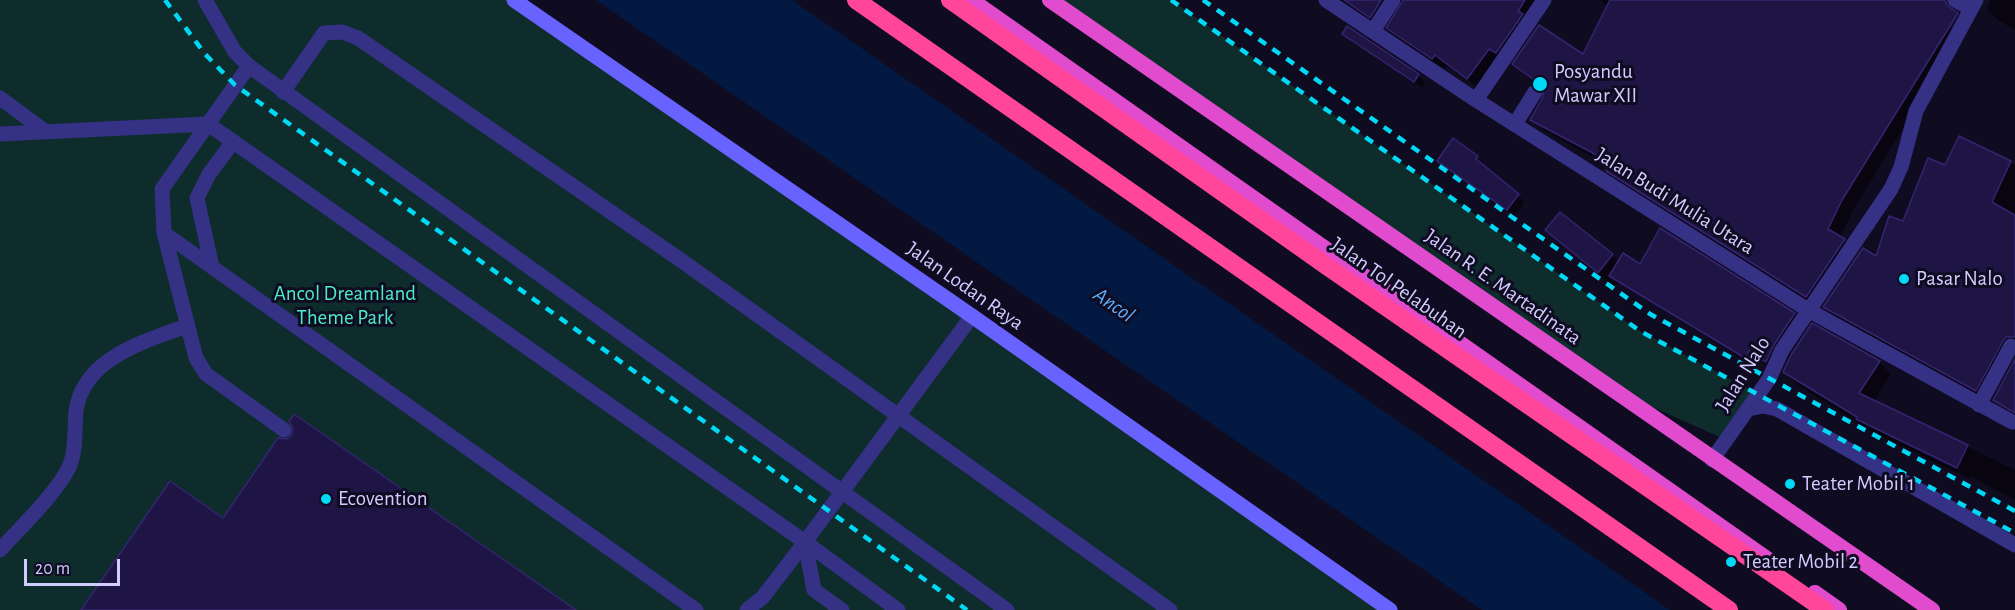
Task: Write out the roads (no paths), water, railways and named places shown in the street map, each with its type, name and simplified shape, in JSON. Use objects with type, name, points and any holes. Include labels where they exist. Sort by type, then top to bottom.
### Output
[{"type":"highway","points":[[856,0],[1729,610]]},
{"type":"highway","name":"Jalan Tol Pelabuhan","points":[[950,0],[1328,267],[1825,610]]},
{"type":"highway","points":[[971,0],[1839,610]]},
{"type":"highway","name":"Jalan R. E. Martadinata","points":[[1050,0],[1932,610]]},
{"type":"main road","name":"Jalan Lodan Raya","points":[[514,0],[972,316],[1390,610]]},
{"type":"street","points":[[205,0],[235,52],[283,92],[841,494],[1007,610]]},
{"type":"street","name":"Jalan Budi Mulia Utara","points":[[1326,0],[1476,100],[1808,310],[2012,422]]},
{"type":"street","points":[[1372,31],[1393,0]]},
{"type":"street","points":[[1476,100],[1544,0]]},
{"type":"street","points":[[1955,0],[1973,4]]},
{"type":"street","name":"Jalan Nalo","points":[[1713,459],[1748,409],[1808,310],[1897,178],[1916,111],[1973,4]]},
{"type":"street","points":[[283,92],[324,33],[342,32],[358,38],[899,414],[1170,610]]},
{"type":"street","points":[[249,66],[162,189],[164,233],[196,358],[207,374],[284,430]]},
{"type":"street","points":[[1515,124],[1535,92]]},
{"type":"street","points":[[0,98],[46,132]]},
{"type":"street","points":[[0,134],[207,124],[805,542],[898,610]]},
{"type":"street","points":[[212,267],[197,198],[209,174],[232,141]]},
{"type":"street","points":[[164,233],[696,610]]},
{"type":"street","points":[[747,610],[763,597],[972,316]]},
{"type":"street","points":[[0,550],[44,502],[69,466],[75,447],[76,409],[88,377],[110,359],[135,345],[186,326]]},
{"type":"street","points":[[1979,405],[2011,346]]},
{"type":"street","points":[[1748,409],[1763,406],[1777,410],[2015,545]]},
{"type":"street","points":[[805,542],[814,590],[842,610]]},
{"type":"water","name":"Ancol","points":[[596,0],[792,0],[1670,610],[1482,610]]},
{"type":"railway","points":[[165,0],[205,54],[235,85],[967,610]]},
{"type":"railway","points":[[1171,0],[1640,331],[2015,533]]},
{"type":"railway","points":[[1203,0],[1650,314],[2015,511]]},
{"type":"place","name":"Posyandu Mawar XII","points":[[1540,84]]},
{"type":"place","name":"Pasar Nalo","points":[[1904,279]]},
{"type":"place","name":"Teater Mobil 1","points":[[1790,484]]},
{"type":"place","name":"Ecovention","points":[[326,499]]},
{"type":"place","name":"Teater Mobil 2","points":[[1731,562]]},
{"type":"park label","name":"Ancol Dreamland Theme Park","points":[[345,306]]}]
